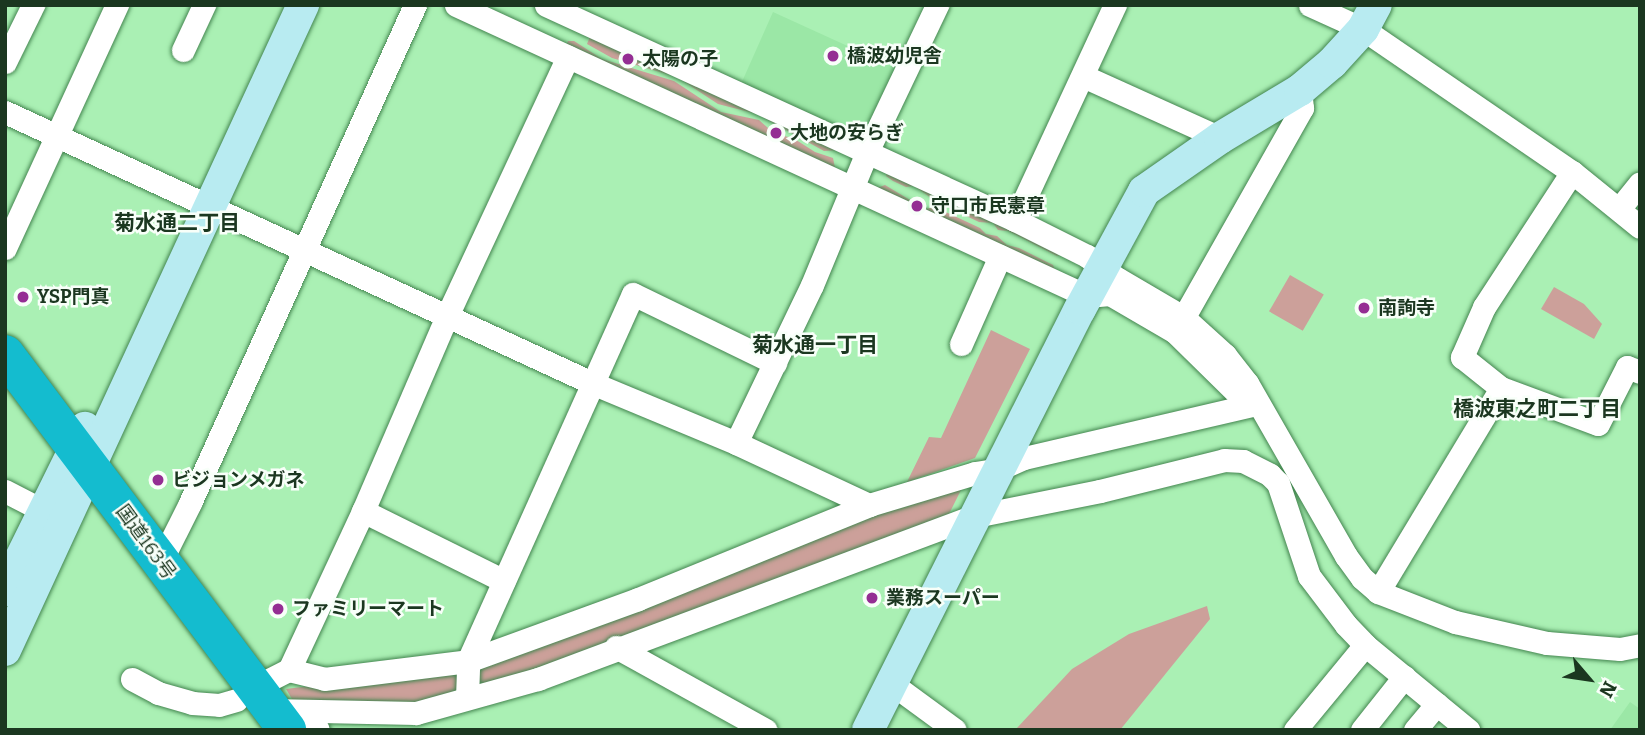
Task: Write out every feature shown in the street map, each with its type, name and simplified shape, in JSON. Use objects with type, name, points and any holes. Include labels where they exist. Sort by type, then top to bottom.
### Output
[{"type":"highway","name":"国道163号","points":[[5,354],[126,552],[264,712]]},
{"type":"highway","name":"国道163号","points":[[5,397],[77,470],[160,563],[264,712]]},
{"type":"street","points":[[5,62],[33,5]]},
{"type":"street","points":[[5,248],[117,5]]},
{"type":"street","points":[[183,50],[204,5]]},
{"type":"street","points":[[5,650],[77,470],[202,201],[284,5]]},
{"type":"street","points":[[202,201],[303,5]]},
{"type":"street","points":[[160,563],[415,5]]},
{"type":"street","points":[[456,5],[1087,296],[1110,294],[1179,324]]},
{"type":"street","points":[[546,5],[1015,220],[1102,266],[1225,355],[1247,383],[1256,404],[1346,556],[1362,578],[1378,592],[1455,622],[1546,643],[1620,649],[1640,645]]},
{"type":"street","points":[[736,443],[775,363],[867,152],[937,5]]},
{"type":"street","points":[[1015,220],[1115,5]]},
{"type":"street","points":[[1311,5],[1369,17],[1640,227]]},
{"type":"street","points":[[868,730],[1102,266],[1144,191],[1220,138],[1300,90],[1332,62],[1369,17]]},
{"type":"street","points":[[264,712],[289,670],[363,511],[447,316],[568,57]]},
{"type":"street","points":[[1083,76],[1220,138]]},
{"type":"street","points":[[1179,324],[1302,108],[1300,90]]},
{"type":"street","points":[[5,112],[592,383],[736,443],[869,505]]},
{"type":"street","points":[[1572,172],[1484,307],[1462,357],[1501,388],[1598,424],[1627,367],[1640,372]]},
{"type":"street","points":[[1619,209],[1640,183]]},
{"type":"street","points":[[961,344],[1000,256]]},
{"type":"street","points":[[467,698],[468,661],[633,294],[775,363]]},
{"type":"street","points":[[1378,592],[1501,388]]},
{"type":"street","points":[[289,670],[324,679],[468,661],[713,569],[869,505],[975,473],[999,469],[1024,458],[1256,404]]},
{"type":"street","points":[[132,679],[158,693],[192,704],[264,712],[416,713],[538,679],[616,647],[975,516],[1100,491],[1224,460],[1243,461],[1270,475],[1278,483],[1310,576],[1365,645],[1468,730]]},
{"type":"street","points":[[5,590],[43,510],[77,470]]},
{"type":"street","points":[[5,491],[43,510]]},
{"type":"street","points":[[363,511],[504,581]]},
{"type":"street","points":[[713,569],[732,604]]},
{"type":"street","points":[[1295,730],[1365,645]]},
{"type":"street","points":[[616,647],[766,730]]},
{"type":"street","points":[[1362,730],[1404,677]]},
{"type":"street","points":[[891,683],[955,730]]},
{"type":"street","points":[[1415,730],[1437,704]]},
{"type":"street","points":[[264,712],[318,730]]},
{"type":"shaded area","points":[[773,12],[898,69],[868,134],[856,136],[741,84]]},
{"type":"shaded area","points":[[591,34],[841,150],[824,151],[757,114],[718,104],[677,77],[612,58],[587,44]]},
{"type":"shaded area","points":[[568,41],[574,41],[602,59],[674,81],[721,112],[759,120],[775,134],[793,138],[815,152],[833,158],[835,168],[565,48]]},
{"type":"shaded area","points":[[888,170],[1062,254],[1057,256],[1008,231],[998,230],[993,223],[979,222],[937,202],[914,186],[906,187],[893,181],[886,176]]},
{"type":"shaded area","points":[[885,185],[925,209],[935,207],[980,228],[986,234],[997,236],[1007,245],[1053,265],[1055,270],[877,188]]},
{"type":"shaded area","points":[[1290,275],[1324,294],[1303,331],[1269,311]]},
{"type":"shaded area","points":[[1554,287],[1584,304],[1602,324],[1594,339],[1541,309]]},
{"type":"shaded area","points":[[991,330],[1030,349],[975,458],[907,482],[929,437],[941,438]]},
{"type":"shaded area","points":[[964,484],[948,516],[574,656],[415,707],[295,704],[286,689],[467,666],[643,610],[872,511]]},
{"type":"shaded area","points":[[1207,606],[1210,619],[1120,730],[1015,730],[1072,669],[1129,634]]},
{"type":"shaded area","points":[[1630,702],[1640,709],[1640,730],[1610,730]]},
{"type":"place","name":"橋波幼児舎","points":[[833,56]]},
{"type":"place","name":"太陽の子","points":[[628,59]]},
{"type":"place","name":"大地の安らぎ","points":[[776,133]]},
{"type":"place","name":"守口市民憲章","points":[[917,206]]},
{"type":"place","name":"YSP門真","points":[[23,297]]},
{"type":"place","name":"南詢寺","points":[[1364,308]]},
{"type":"place","name":"ビジョンメガネ","points":[[158,480]]},
{"type":"place","name":"業務スーパー","points":[[872,598]]},
{"type":"place","name":"ファミリーマート","points":[[278,609]]},
{"type":"district","name":"菊水通二丁目","points":[[177,223]]},
{"type":"district","name":"菊水通一丁目","points":[[815,345]]},
{"type":"district","name":"橋波東之町二丁目","points":[[1537,409]]}]
